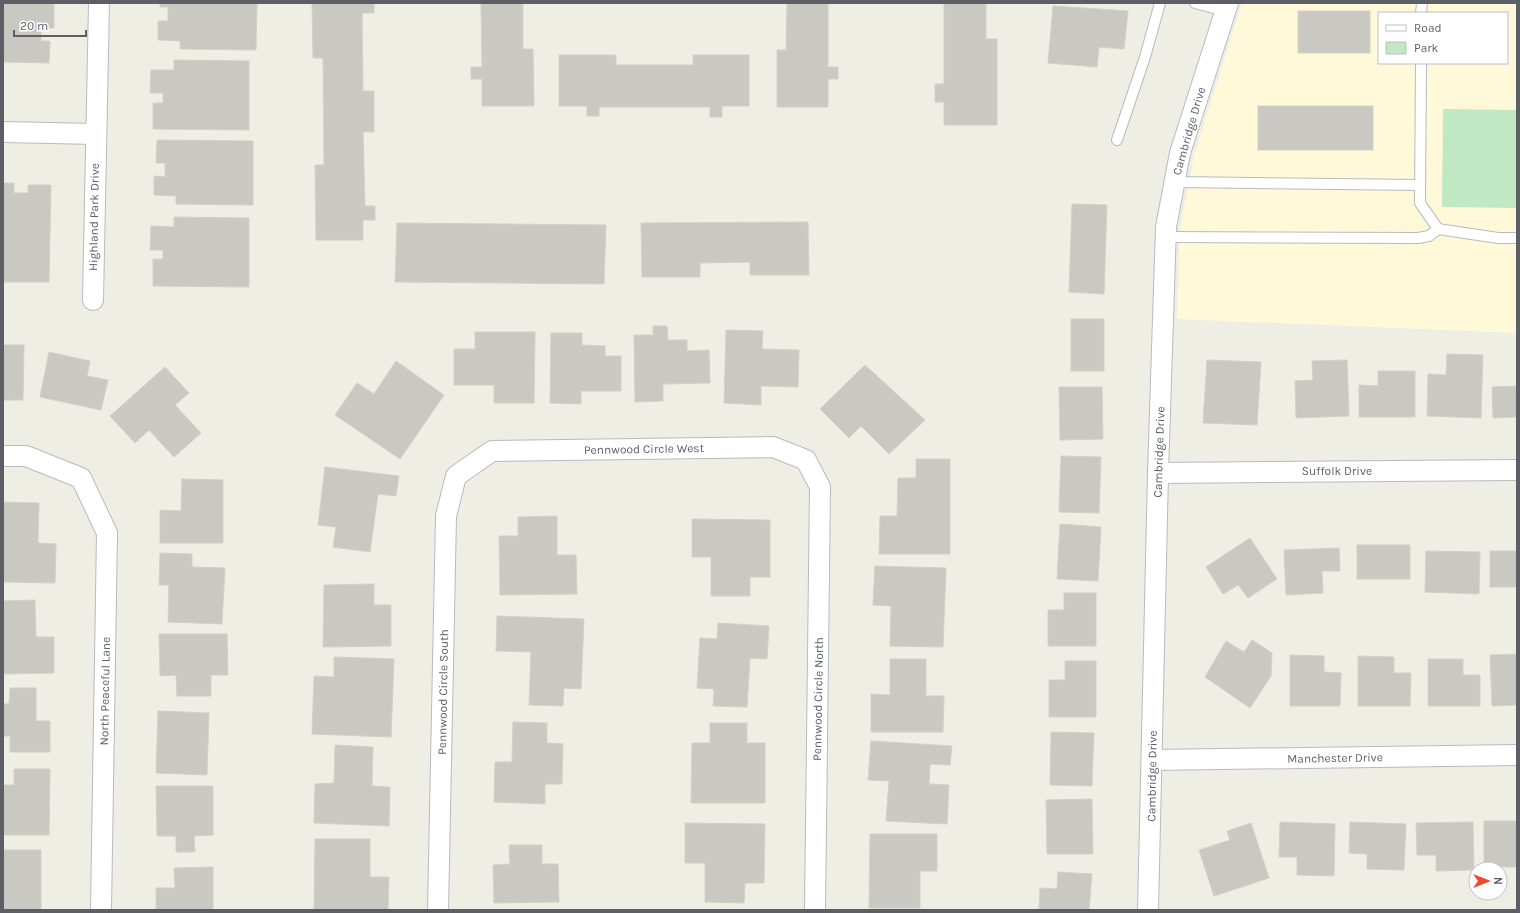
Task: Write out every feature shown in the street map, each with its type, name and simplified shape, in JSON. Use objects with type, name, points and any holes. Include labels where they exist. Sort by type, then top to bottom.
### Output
[{"type":"street","name":"Highland Park Drive","points":[[93,300],[99,3]]},
{"type":"street","name":"Cambridge Drive","points":[[1148,910],[1165,237],[1180,153],[1226,7]]},
{"type":"street","points":[[3,132],[96,134]]},
{"type":"street","name":"Pennwood Circle West","points":[[456,476],[492,451],[773,447],[806,460],[820,487]]},
{"type":"street","name":"North Peaceful Lane","points":[[3,456],[26,456],[81,478],[108,533],[101,910]]},
{"type":"street","name":"Suffolk Drive","points":[[1158,473],[1517,470]]},
{"type":"street","name":"Pennwood Circle South","points":[[438,910],[446,516],[456,476]]},
{"type":"street","name":"Pennwood Circle North","points":[[815,910],[820,487]]},
{"type":"street","name":"Manchester Drive","points":[[1152,760],[1517,755]]},
{"type":"lane","points":[[1117,140],[1145,57],[1160,3]]},
{"type":"lane","points":[[1195,3],[1226,7]]},
{"type":"lane","points":[[1421,64],[1420,203],[1438,229]]},
{"type":"lane","points":[[1175,182],[1420,185]]},
{"type":"lane","points":[[1165,237],[1418,238],[1429,236],[1438,229],[1498,238],[1517,238]]},
{"type":"shaded area","points":[[1242,3],[1517,3],[1517,333],[1177,319],[1180,228],[1194,156]]},
{"type":"green space","points":[[1443,109],[1517,110],[1517,208],[1442,207]]},
{"type":"building","points":[[3,3],[54,4],[54,28],[41,28],[41,41],[50,41],[49,63],[3,62]]},
{"type":"building","points":[[160,3],[257,3],[256,50],[180,49],[180,41],[158,40],[158,21],[168,21],[168,7],[160,7]]},
{"type":"building","points":[[312,3],[374,3],[374,13],[362,13],[363,91],[374,91],[374,132],[363,132],[365,206],[375,206],[375,220],[363,220],[363,240],[316,240],[315,165],[324,165],[323,58],[313,58]]},
{"type":"building","points":[[481,3],[523,3],[523,49],[533,49],[534,106],[482,106],[482,79],[471,79],[471,67],[482,67]]},
{"type":"building","points":[[787,3],[828,3],[828,67],[838,67],[838,79],[828,79],[828,107],[777,107],[777,50],[786,50]]},
{"type":"building","points":[[944,3],[986,3],[986,39],[997,39],[997,125],[944,125],[944,102],[935,102],[935,84],[944,84]]},
{"type":"building","points":[[1053,6],[1128,11],[1124,49],[1099,47],[1097,67],[1048,63]]},
{"type":"building","points":[[1298,11],[1370,11],[1370,53],[1298,53]]},
{"type":"building","points":[[559,55],[616,55],[616,65],[693,65],[693,55],[749,55],[749,106],[722,106],[722,117],[710,117],[710,107],[599,107],[599,116],[587,116],[587,106],[559,106]]},
{"type":"building","points":[[174,60],[249,61],[249,130],[153,129],[153,103],[163,103],[163,93],[150,93],[151,70],[174,70]]},
{"type":"building","points":[[1258,106],[1373,106],[1373,150],[1258,150]]},
{"type":"building","points":[[157,140],[253,141],[253,205],[176,204],[176,196],[154,195],[154,176],[165,177],[165,163],[156,163]]},
{"type":"building","points":[[3,183],[14,183],[14,193],[28,193],[28,185],[51,185],[49,282],[3,282]]},
{"type":"building","points":[[1072,204],[1107,205],[1104,294],[1069,292]]},
{"type":"building","points":[[174,217],[249,218],[249,287],[153,286],[153,259],[163,259],[163,250],[150,250],[151,226],[174,227]]},
{"type":"building","points":[[808,222],[809,275],[750,275],[750,262],[700,263],[700,277],[642,277],[641,223]]},
{"type":"building","points":[[397,223],[606,225],[604,284],[395,282]]},
{"type":"building","points":[[1071,319],[1104,319],[1104,371],[1071,371]]},
{"type":"building","points":[[653,326],[667,326],[668,340],[687,340],[687,351],[709,350],[710,383],[663,384],[663,401],[635,402],[634,335],[653,335]]},
{"type":"building","points":[[726,330],[763,331],[762,349],[799,350],[798,387],[761,386],[761,405],[724,403]]},
{"type":"building","points":[[475,332],[535,332],[534,403],[494,403],[494,385],[454,385],[454,349],[475,349]]},
{"type":"building","points":[[551,333],[582,333],[582,345],[605,346],[605,356],[621,356],[621,391],[581,391],[581,404],[550,403]]},
{"type":"building","points":[[3,345],[24,345],[23,400],[3,400]]},
{"type":"building","points":[[49,352],[90,361],[87,376],[108,380],[101,410],[40,397]]},
{"type":"building","points":[[1447,354],[1483,355],[1481,418],[1427,416],[1428,374],[1446,375]]},
{"type":"building","points":[[1207,360],[1261,362],[1257,425],[1203,423]]},
{"type":"building","points":[[1347,360],[1349,416],[1296,418],[1295,381],[1313,380],[1312,361]]},
{"type":"building","points":[[396,361],[444,395],[400,459],[335,415],[357,383],[374,394]]},
{"type":"building","points":[[865,365],[925,420],[889,454],[861,426],[849,438],[820,409]]},
{"type":"building","points":[[165,367],[189,393],[175,405],[201,433],[174,457],[149,430],[135,443],[110,416]]},
{"type":"building","points":[[1378,371],[1415,371],[1415,417],[1359,417],[1359,385],[1378,386]]},
{"type":"building","points":[[1517,386],[1517,417],[1493,418],[1492,387]]},
{"type":"building","points":[[1059,387],[1102,387],[1103,439],[1060,440]]},
{"type":"building","points":[[1061,456],[1101,457],[1099,513],[1059,512]]},
{"type":"building","points":[[916,459],[950,459],[950,554],[879,554],[880,516],[897,516],[898,478],[916,478]]},
{"type":"building","points":[[325,467],[399,476],[396,496],[378,494],[370,552],[333,547],[336,527],[318,525]]},
{"type":"building","points":[[182,479],[223,480],[223,543],[160,543],[160,510],[181,511]]},
{"type":"building","points":[[3,502],[39,503],[38,543],[56,544],[55,583],[3,582]]},
{"type":"building","points":[[557,516],[557,555],[576,555],[577,594],[500,595],[499,536],[518,536],[518,517]]},
{"type":"building","points":[[692,519],[770,520],[770,577],[750,577],[750,596],[711,596],[711,557],[692,557]]},
{"type":"building","points":[[1060,524],[1101,527],[1098,581],[1057,579]]},
{"type":"building","points":[[1250,538],[1277,579],[1248,598],[1238,585],[1223,594],[1206,567]]},
{"type":"building","points":[[1357,545],[1410,545],[1410,579],[1357,579]]},
{"type":"building","points":[[1339,548],[1340,571],[1322,571],[1323,593],[1286,595],[1284,550]]},
{"type":"building","points":[[1426,551],[1480,552],[1479,594],[1425,592]]},
{"type":"building","points":[[1490,551],[1517,551],[1517,587],[1490,587]]},
{"type":"building","points":[[160,553],[192,554],[192,567],[225,568],[222,624],[168,622],[169,585],[159,585]]},
{"type":"building","points":[[875,566],[946,568],[943,647],[890,646],[891,606],[873,605]]},
{"type":"building","points":[[374,584],[374,605],[391,605],[391,646],[323,647],[324,585]]},
{"type":"building","points":[[1064,593],[1096,593],[1096,646],[1048,646],[1048,610],[1064,610]]},
{"type":"building","points":[[35,600],[36,637],[54,637],[54,673],[3,674],[3,601]]},
{"type":"building","points":[[497,616],[584,619],[581,689],[564,688],[563,706],[529,705],[531,652],[496,651]]},
{"type":"building","points":[[718,623],[769,626],[767,659],[750,658],[747,707],[713,706],[714,689],[697,688],[700,638],[717,639]]},
{"type":"building","points":[[159,634],[227,634],[228,675],[211,675],[211,696],[177,696],[176,675],[160,676]]},
{"type":"building","points":[[1252,640],[1272,653],[1271,676],[1250,708],[1205,677],[1226,641],[1244,652]]},
{"type":"building","points":[[1517,654],[1517,705],[1492,706],[1490,655]]},
{"type":"building","points":[[1290,655],[1324,656],[1324,672],[1341,673],[1340,706],[1290,706]]},
{"type":"building","points":[[1358,656],[1394,657],[1394,673],[1411,673],[1410,706],[1358,706]]},
{"type":"building","points":[[334,657],[394,659],[391,737],[312,734],[314,676],[334,677]]},
{"type":"building","points":[[890,659],[926,659],[926,696],[944,696],[943,732],[871,732],[871,694],[890,695]]},
{"type":"building","points":[[1428,659],[1463,659],[1463,675],[1480,675],[1480,706],[1428,706]]},
{"type":"building","points":[[1065,661],[1096,661],[1096,717],[1049,717],[1049,680],[1065,680]]},
{"type":"building","points":[[10,688],[36,688],[36,721],[50,721],[50,752],[10,752],[10,736],[3,736],[3,704],[9,704]]},
{"type":"building","points":[[158,711],[209,713],[207,775],[156,773]]},
{"type":"building","points":[[513,722],[547,723],[547,743],[563,744],[562,784],[545,784],[545,804],[494,802],[495,762],[512,762]]},
{"type":"building","points":[[710,723],[747,723],[747,743],[765,743],[765,803],[691,803],[692,743],[710,743]]},
{"type":"building","points":[[1051,732],[1094,733],[1092,786],[1050,785]]},
{"type":"building","points":[[871,741],[952,746],[950,765],[930,764],[929,784],[949,785],[947,824],[886,821],[889,781],[868,780]]},
{"type":"building","points":[[335,745],[373,747],[372,786],[390,787],[389,826],[314,823],[315,784],[334,783]]},
{"type":"building","points":[[14,769],[50,769],[49,835],[3,835],[3,785],[14,785]]},
{"type":"building","points":[[156,786],[213,786],[213,835],[194,836],[195,852],[176,852],[176,836],[157,836]]},
{"type":"building","points":[[1092,799],[1093,854],[1047,854],[1046,800]]},
{"type":"building","points":[[1484,821],[1517,821],[1517,867],[1508,867],[1508,861],[1484,861]]},
{"type":"building","points":[[1280,822],[1335,824],[1334,876],[1297,875],[1297,857],[1279,857]]},
{"type":"building","points":[[1350,822],[1406,824],[1404,870],[1367,869],[1367,854],[1349,853]]},
{"type":"building","points":[[1473,822],[1474,861],[1468,861],[1468,870],[1436,871],[1436,855],[1417,855],[1416,823]]},
{"type":"building","points":[[685,823],[765,824],[764,883],[745,883],[744,903],[705,902],[705,863],[685,863]]},
{"type":"building","points":[[1251,823],[1269,878],[1214,896],[1199,850],[1230,840],[1227,831]]},
{"type":"building","points":[[870,834],[937,834],[937,871],[920,871],[920,908],[869,908]]},
{"type":"building","points":[[315,839],[370,839],[370,877],[389,877],[388,910],[314,910]]},
{"type":"building","points":[[509,845],[542,845],[542,864],[558,864],[559,902],[494,903],[493,865],[510,864]]},
{"type":"building","points":[[3,850],[41,850],[41,910],[3,910]]},
{"type":"building","points":[[213,867],[213,910],[156,910],[156,888],[175,888],[174,868]]},
{"type":"building","points":[[1058,872],[1092,874],[1089,910],[1039,910],[1040,888],[1057,889]]}]
